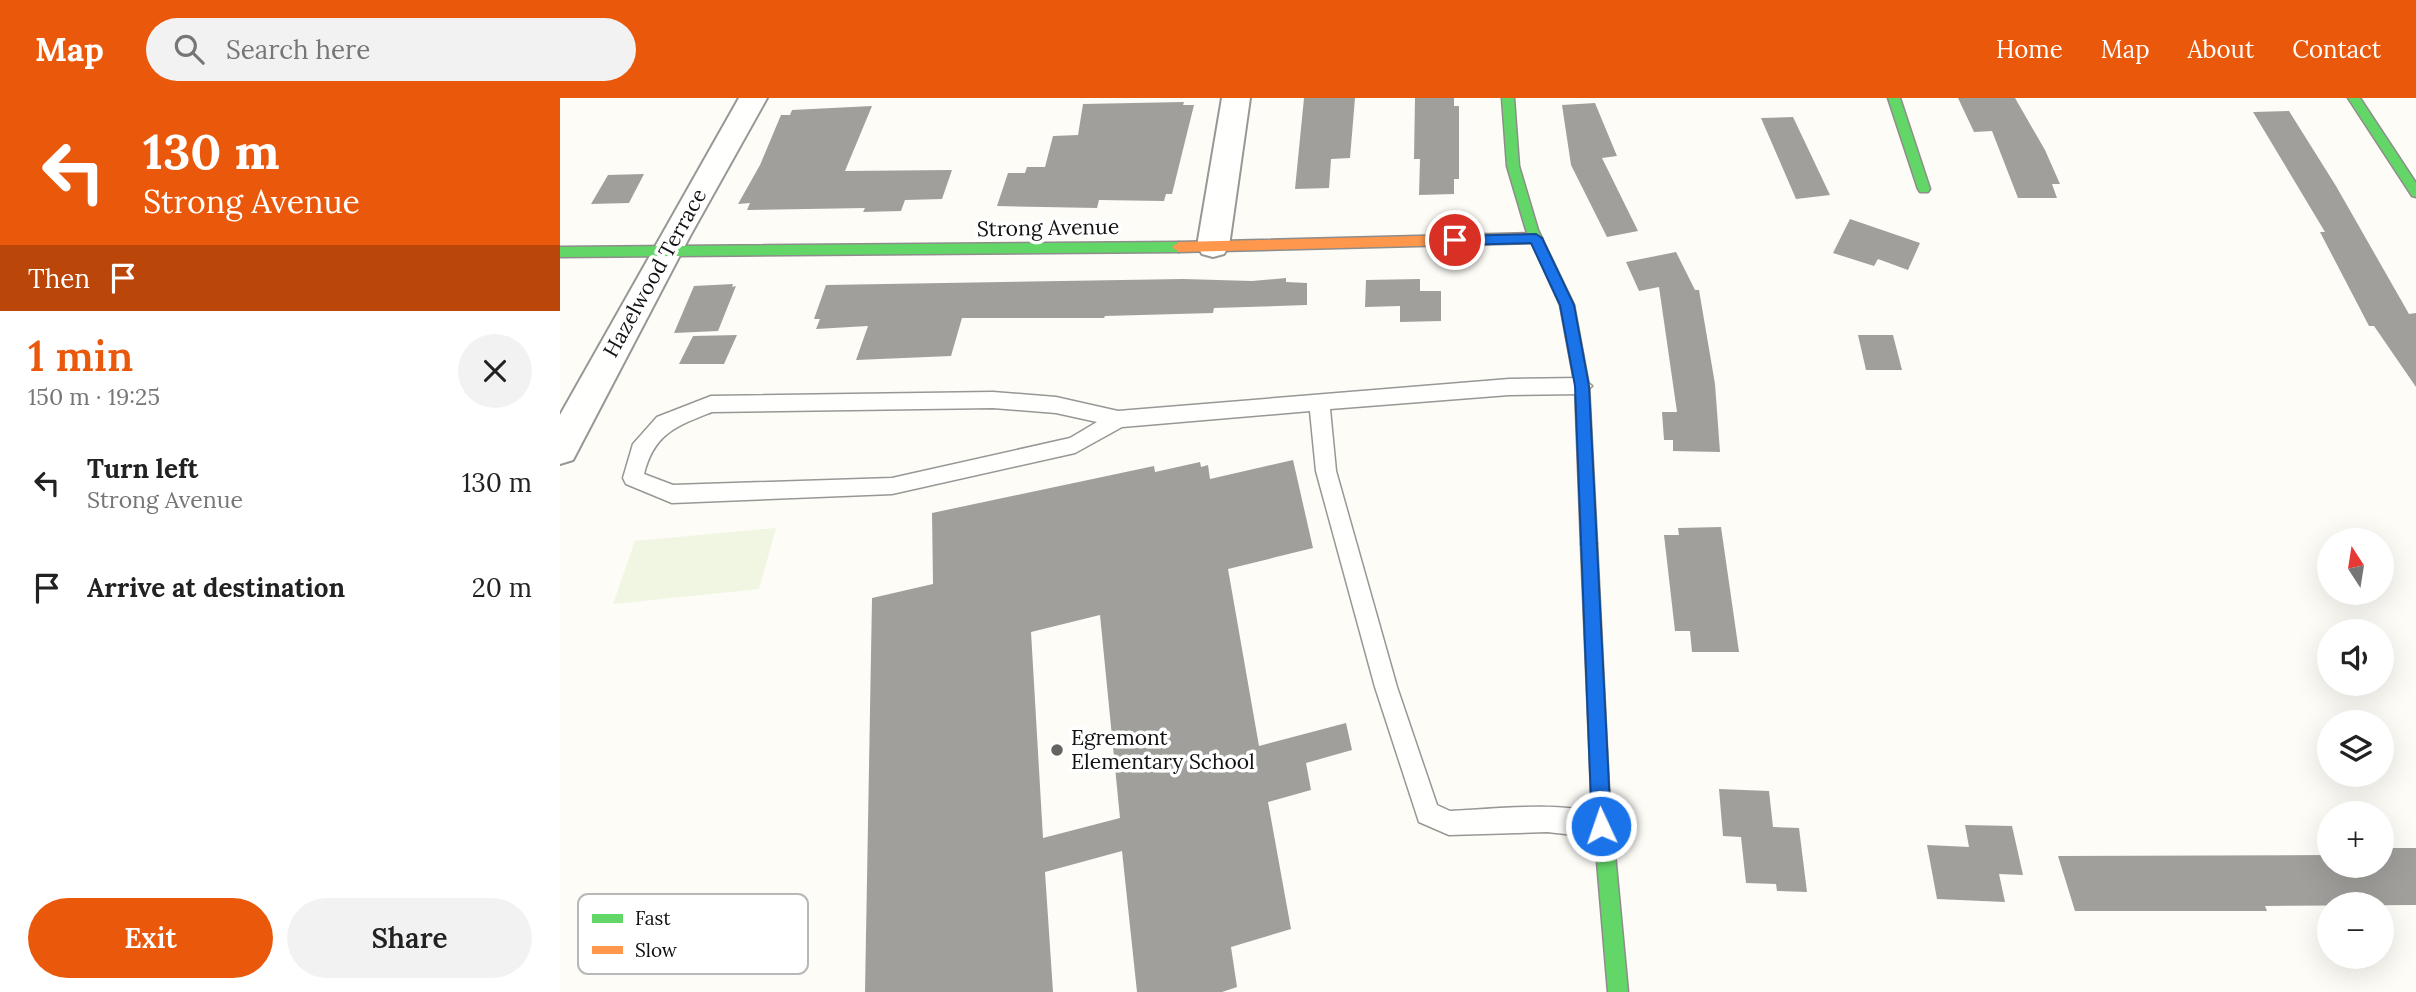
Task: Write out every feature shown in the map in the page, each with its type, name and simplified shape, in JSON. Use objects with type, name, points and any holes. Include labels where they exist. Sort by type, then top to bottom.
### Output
[{"type":"street","name":"Hazelwood Terrace","points":[[560,449],[664,254],[753,98]]},
{"type":"street","points":[[1213,246],[1236,98]]},
{"type":"street","points":[[1508,98],[1513,166],[1536,238],[1567,305],[1582,386],[1601,826],[1618,992]]},
{"type":"street","points":[[1894,98],[1924,189]]},
{"type":"street","points":[[2354,98],[2416,193]]},
{"type":"street","name":"Strong Avenue","points":[[560,252],[664,254],[1536,238]]},
{"type":"lane","points":[[1118,419],[1075,445],[892,486],[672,494],[633,478],[640,450],[664,423],[711,404],[993,400],[1056,405],[1118,419],[1509,387],[1582,386]]},
{"type":"lane","points":[[1319,401],[1326,471],[1386,687],[1428,813],[1449,823],[1547,820],[1601,826]]},
{"type":"green space","points":[[776,528],[759,589],[613,604],[635,541]]},
{"type":"building","points":[[1304,98],[1355,98],[1350,158],[1331,159],[1329,188],[1295,189]]},
{"type":"building","points":[[1415,98],[1454,98],[1454,106],[1459,106],[1459,179],[1454,179],[1454,194],[1419,195],[1420,159],[1414,159]]},
{"type":"building","points":[[1958,98],[2015,98],[2045,150],[2060,184],[2052,184],[2057,198],[2018,198],[1992,131],[1974,132]]},
{"type":"building","points":[[1184,102],[1183,105],[1194,105],[1172,194],[1166,194],[1164,201],[1099,200],[1097,208],[997,206],[1008,173],[1025,173],[1027,167],[1045,167],[1053,136],[1078,135],[1083,104]]},
{"type":"building","points":[[1595,103],[1617,156],[1602,158],[1638,231],[1607,237],[1571,165],[1562,105]]},
{"type":"building","points":[[872,106],[845,171],[952,170],[942,199],[905,200],[901,211],[863,212],[865,208],[747,210],[750,203],[738,204],[760,165],[781,115],[790,115],[792,110]]},
{"type":"building","points":[[2289,111],[2336,186],[2409,314],[2416,313],[2416,387],[2374,326],[2369,326],[2320,232],[2325,232],[2253,112]]},
{"type":"building","points":[[1793,117],[1830,195],[1796,199],[1761,118]]},
{"type":"building","points":[[644,174],[629,203],[591,204],[608,175]]},
{"type":"building","points":[[1850,219],[1920,243],[1908,270],[1878,259],[1874,266],[1833,253]]},
{"type":"building","points":[[1676,252],[1695,290],[1699,290],[1715,384],[1720,452],[1673,451],[1673,440],[1664,440],[1662,412],[1677,412],[1659,287],[1639,291],[1626,262]]},
{"type":"building","points":[[1286,278],[1286,282],[1307,283],[1307,305],[1214,308],[1213,313],[1104,318],[962,318],[951,356],[856,360],[868,326],[816,329],[820,319],[814,319],[826,285],[1183,279],[1252,281]]},
{"type":"building","points":[[1420,279],[1420,291],[1441,291],[1441,321],[1400,322],[1400,306],[1365,307],[1366,280]]},
{"type":"building","points":[[733,284],[732,287],[736,286],[718,331],[674,333],[694,286]]},
{"type":"building","points":[[737,335],[724,364],[679,364],[693,336]]},
{"type":"building","points":[[1858,335],[1893,335],[1902,370],[1866,370]]},
{"type":"building","points":[[1293,460],[1313,548],[1228,569],[1259,746],[1346,723],[1352,750],[1306,763],[1311,790],[1268,802],[1291,929],[1231,947],[1237,987],[1222,992],[1137,992],[1122,851],[1045,872],[1053,992],[865,992],[872,598],[933,584],[932,513],[1154,466],[1155,472],[1200,462],[1201,467],[1208,465],[1210,479]],"holes":[[[1100,615],[1120,818],[1043,838],[1031,632]]]},
{"type":"building","points":[[1721,527],[1739,652],[1692,652],[1690,631],[1675,631],[1664,535],[1679,535],[1678,528]]},
{"type":"building","points":[[1719,789],[1769,791],[1773,827],[1799,828],[1807,892],[1777,891],[1776,884],[1746,883],[1741,837],[1723,836]]},
{"type":"building","points":[[1965,825],[2012,826],[2023,875],[1999,874],[2005,902],[1937,899],[1927,845],[1969,847]]},
{"type":"building","points":[[2394,848],[2416,848],[2416,905],[2394,905],[2394,892],[2317,892],[2317,906],[2265,906],[2267,911],[2075,911],[2058,856],[2317,855],[2317,878],[2394,878]]},
{"type":"traffic: fast","points":[[1508,98],[1513,166],[1532,230],[1567,305],[1582,386],[1589,544]]},
{"type":"traffic: fast","points":[[1894,98],[1924,189]]},
{"type":"traffic: fast","points":[[2354,98],[2416,193]]},
{"type":"traffic: fast","points":[[560,252],[1179,247]]},
{"type":"traffic: fast","points":[[1600,790],[1618,992]]},
{"type":"traffic: slow","points":[[1179,247],[1536,238]]},
{"type":"traffic: slow","points":[[1589,544],[1600,790]]},
{"type":"place","name":"Egremont Elementary School","points":[[1057,750]]},
{"type":"route","points":[[1455,240],[1536,238],[1567,305],[1582,386],[1601,826]]}]
